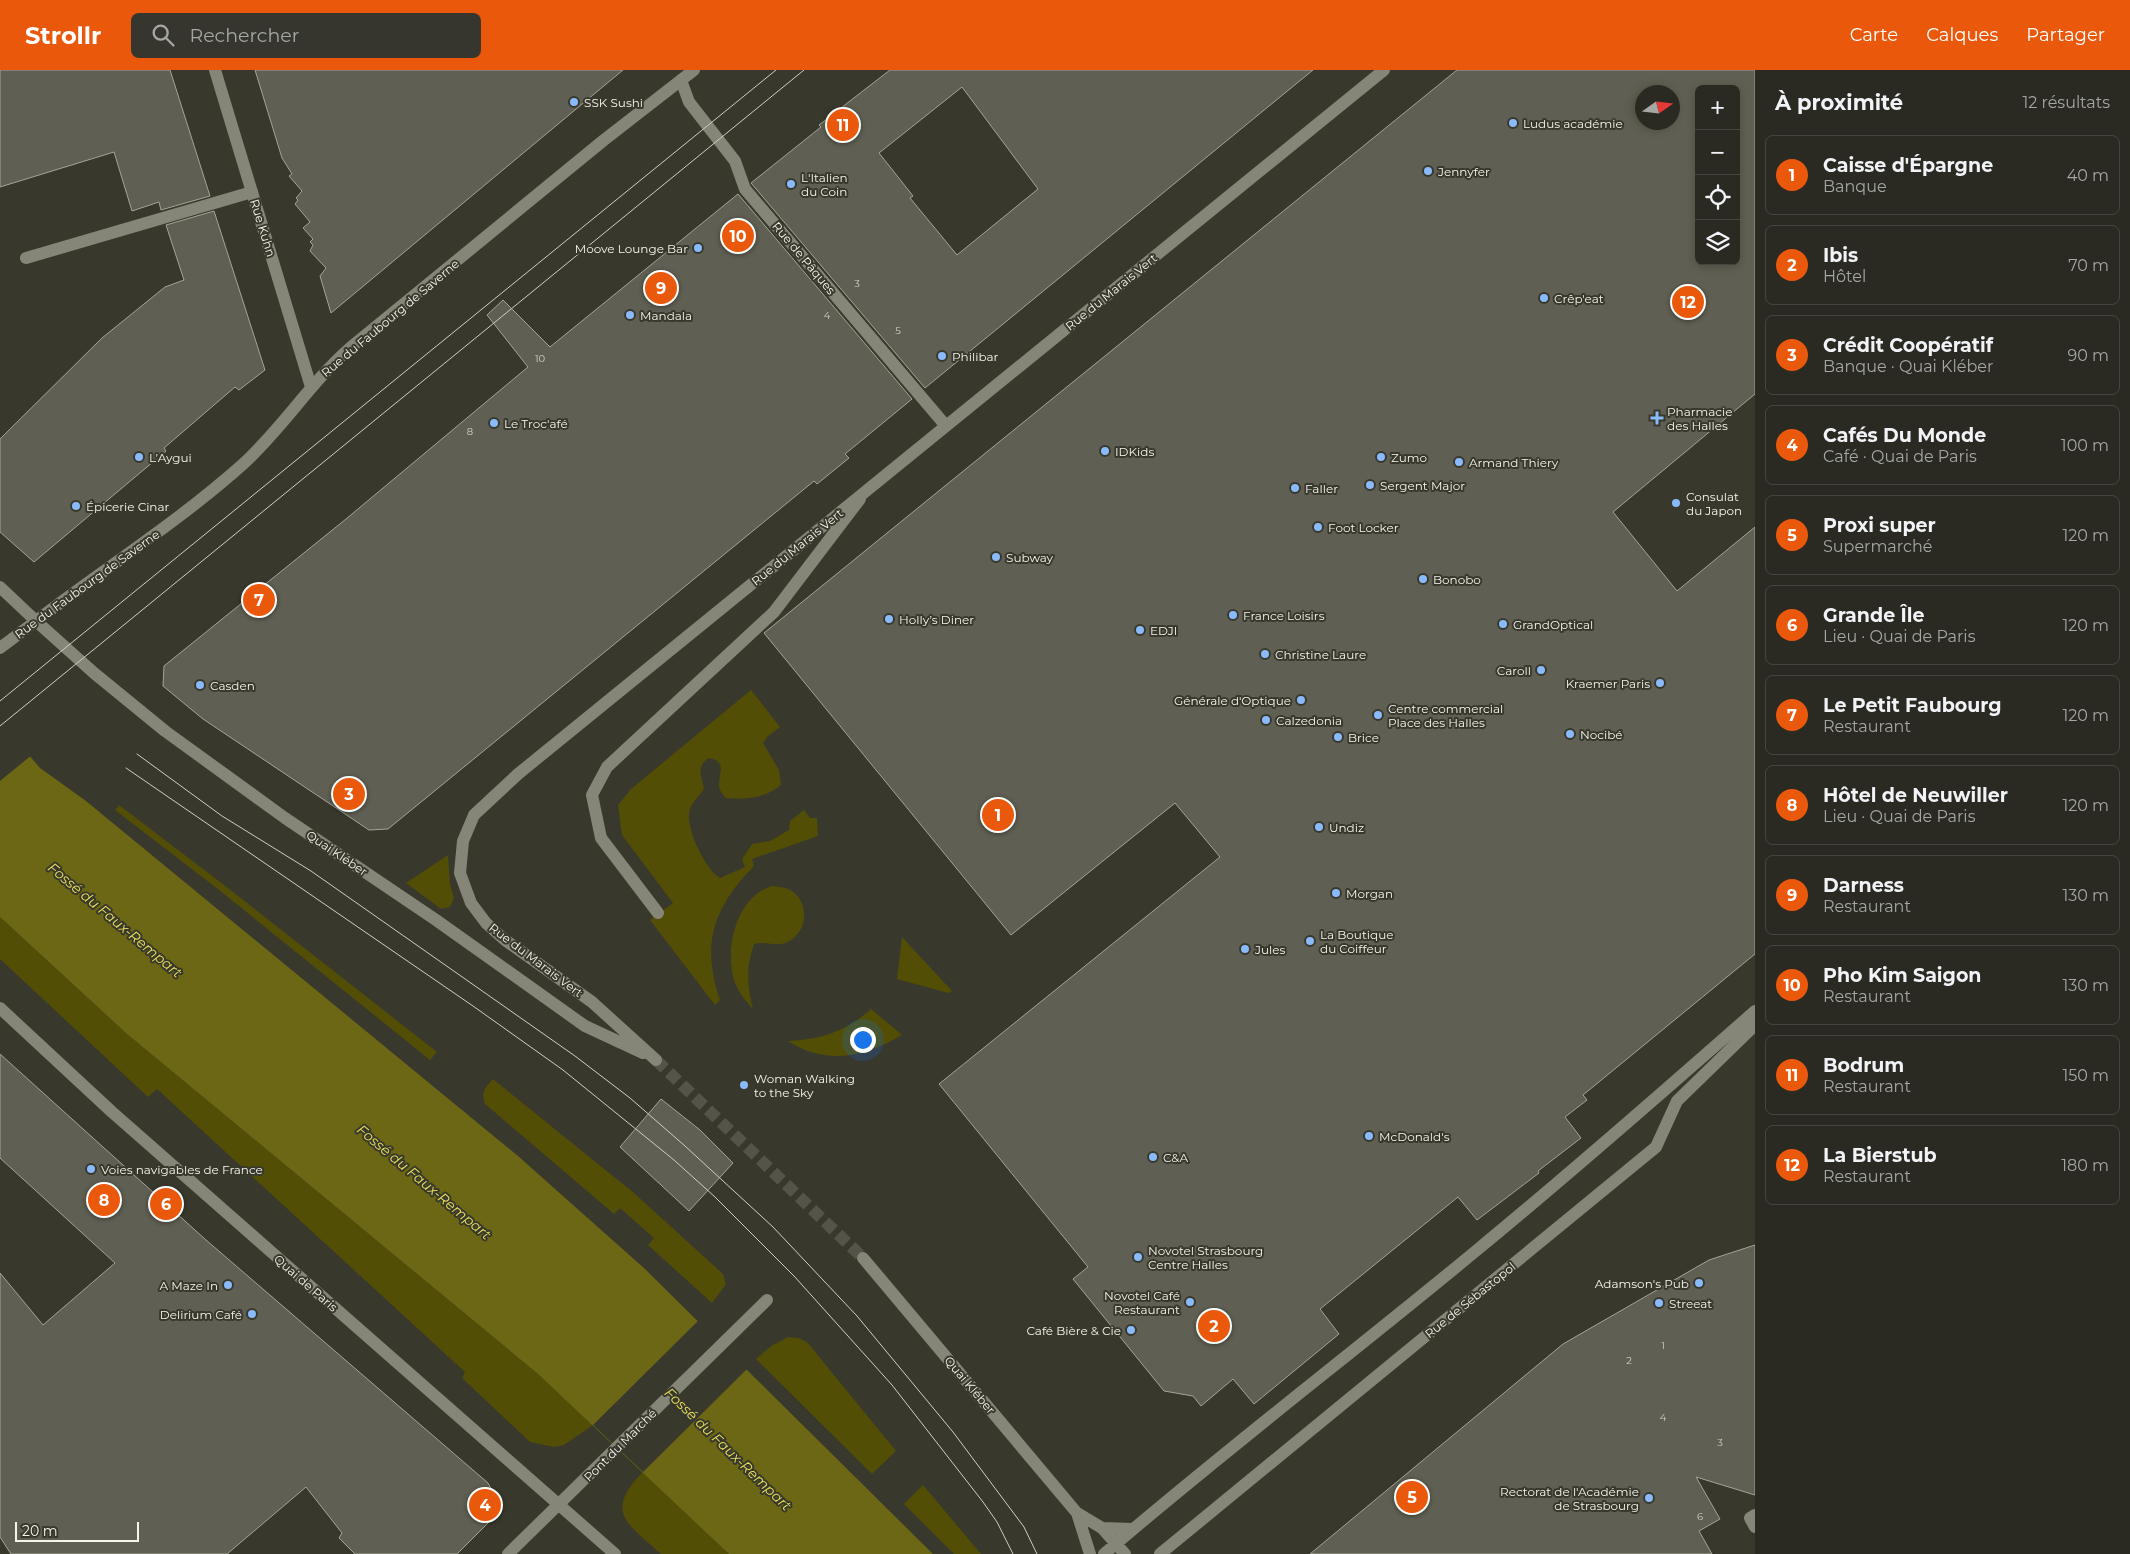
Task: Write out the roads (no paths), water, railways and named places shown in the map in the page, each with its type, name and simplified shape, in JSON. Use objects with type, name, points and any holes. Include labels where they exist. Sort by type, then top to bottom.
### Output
[{"type":"street","name":"Rue Kuhn","points":[[215,70],[311,387]]},
{"type":"street","name":"Rue du Faubourg de Saverne","points":[[0,648],[85,583],[168,525],[242,465],[282,424],[330,366],[350,348],[694,70]]},
{"type":"street","name":"Rue du Marais Vert","points":[[656,1060],[592,1002],[505,940],[486,923],[471,904],[460,873],[463,841],[474,815],[518,774],[1384,70]]},
{"type":"street","name":"Rue de Pâques","points":[[681,80],[689,102],[735,161],[745,189],[946,426]]},
{"type":"street","points":[[26,258],[252,192]]},
{"type":"street","points":[[658,913],[601,838],[592,796],[607,767],[774,612],[866,490]]},
{"type":"street","name":"Quai Kléber","points":[[0,587],[94,673],[165,730],[285,818],[436,920],[585,1026],[656,1060]]},
{"type":"street","name":"Quai de Paris","points":[[0,1008],[112,1112],[615,1554]]},
{"type":"street","points":[[1104,1554],[1478,1250],[1649,1105],[1755,1011]]},
{"type":"street","name":"Rue de Sébastopol","points":[[1160,1554],[1656,1147],[1677,1101],[1755,1025]]},
{"type":"street","name":"Quai Kléber","points":[[863,1258],[1077,1513],[1102,1528],[1124,1554]]},
{"type":"street","name":"Pont du Marché","points":[[508,1554],[767,1300]]},
{"type":"street","name":"Quai Kléber","points":[[1077,1513],[1090,1554]]},
{"type":"street","name":"Quai Kléber","points":[[1102,1528],[1133,1529]]},
{"type":"water","name":"Fossé du Faux-Rempart","points":[[0,721],[40,768],[86,801],[518,1156],[645,1269],[933,1554],[729,1554],[538,1374],[127,1034],[0,917]]},
{"type":"tunnel","points":[[656,1060],[863,1258]]},
{"type":"tram line","points":[[0,701],[776,70]]},
{"type":"tram line","points":[[0,726],[804,70]]},
{"type":"tram line","points":[[137,754],[222,816],[311,871],[575,1056],[630,1098],[685,1146],[773,1227],[857,1316],[953,1432],[1024,1527],[1037,1554]]},
{"type":"tram line","points":[[126,768],[563,1070],[674,1160],[715,1197],[794,1276],[892,1385],[983,1502],[997,1522],[1013,1554]]},
{"type":"place","name":"SSK Sushi","points":[[574,102]]},
{"type":"place","name":"Ludus académie","points":[[1513,123]]},
{"type":"place","name":"Bodrum","points":[[843,125]]},
{"type":"place","name":"Jennyfer","points":[[1428,171]]},
{"type":"place","name":"L'Italien du Coin","points":[[791,184]]},
{"type":"place","name":"Pho Kim Saigon","points":[[738,236]]},
{"type":"place","name":"Moove Lounge Bar","points":[[698,248]]},
{"type":"place","name":"Darness","points":[[661,288]]},
{"type":"place","name":"Crêp'eat","points":[[1544,298]]},
{"type":"place","name":"La Bierstub","points":[[1688,302]]},
{"type":"place","name":"Mandala","points":[[630,315]]},
{"type":"place","name":"Philibar","points":[[942,356]]},
{"type":"place","name":"Pharmacie des Halles","points":[[1657,418]]},
{"type":"place","name":"Le Troc'afé","points":[[494,423]]},
{"type":"place","name":"IDKids","points":[[1105,451]]},
{"type":"place","name":"L’Aygui","points":[[139,457]]},
{"type":"place","name":"Zumo","points":[[1381,457]]},
{"type":"place","name":"Armand Thiery","points":[[1459,462]]},
{"type":"place","name":"Sergent Major","points":[[1370,485]]},
{"type":"place","name":"Faller","points":[[1295,488]]},
{"type":"place","name":"Consulat du Japon","points":[[1676,503]]},
{"type":"place","name":"Épicerie Cinar","points":[[76,506]]},
{"type":"place","name":"Foot Locker","points":[[1318,527]]},
{"type":"place","name":"Subway","points":[[996,557]]},
{"type":"place","name":"Bonobo","points":[[1423,579]]},
{"type":"place","name":"Le Petit Faubourg","points":[[259,600]]},
{"type":"place","name":"France Loisirs","points":[[1233,615]]},
{"type":"place","name":"Holly’s Diner","points":[[889,619]]},
{"type":"place","name":"GrandOptical","points":[[1503,624]]},
{"type":"place","name":"EDJI","points":[[1140,630]]},
{"type":"place","name":"Christine Laure","points":[[1265,654]]},
{"type":"place","name":"Caroll","points":[[1541,670]]},
{"type":"place","name":"Kraemer Paris","points":[[1660,683]]},
{"type":"place","name":"Casden","points":[[200,685]]},
{"type":"place","name":"Générale d'Optique","points":[[1301,700]]},
{"type":"place","name":"Centre commercial Place des Halles","points":[[1378,715]]},
{"type":"place","name":"Calzedonia","points":[[1266,720]]},
{"type":"place","name":"Nocibé","points":[[1570,734]]},
{"type":"place","name":"Brice","points":[[1338,737]]},
{"type":"place","name":"Crédit Coopératif","points":[[349,794]]},
{"type":"place","name":"Caisse d'Épargne","points":[[998,815]]},
{"type":"place","name":"Undiz","points":[[1319,827]]},
{"type":"place","name":"Morgan","points":[[1336,893]]},
{"type":"place","name":"La Boutique du Coiffeur","points":[[1310,941]]},
{"type":"place","name":"Jules","points":[[1245,949]]},
{"type":"place","name":"Woman Walking to the Sky","points":[[744,1085]]},
{"type":"place","name":"McDonald's","points":[[1369,1136]]},
{"type":"place","name":"C&A","points":[[1153,1157]]},
{"type":"place","name":"Voies navigables de France","points":[[91,1169]]},
{"type":"place","name":"Hôtel de Neuwiller","points":[[104,1200]]},
{"type":"place","name":"Grande Île","points":[[166,1204]]},
{"type":"place","name":"Novotel Strasbourg Centre Halles","points":[[1138,1257]]},
{"type":"place","name":"Adamson's Pub","points":[[1699,1283]]},
{"type":"place","name":"A Maze In","points":[[228,1285]]},
{"type":"place","name":"Novotel Café Restaurant","points":[[1190,1302]]},
{"type":"place","name":"Streeat","points":[[1659,1303]]},
{"type":"place","name":"Delirium Café","points":[[252,1314]]},
{"type":"place","name":"Ibis","points":[[1214,1326]]},
{"type":"place","name":"Café Bière & Cie","points":[[1131,1330]]},
{"type":"place","name":"Proxi super","points":[[1412,1497]]},
{"type":"place","name":"Rectorat de l'Académie de Strasbourg","points":[[1649,1498]]},
{"type":"place","name":"Cafés Du Monde","points":[[485,1505]]}]
